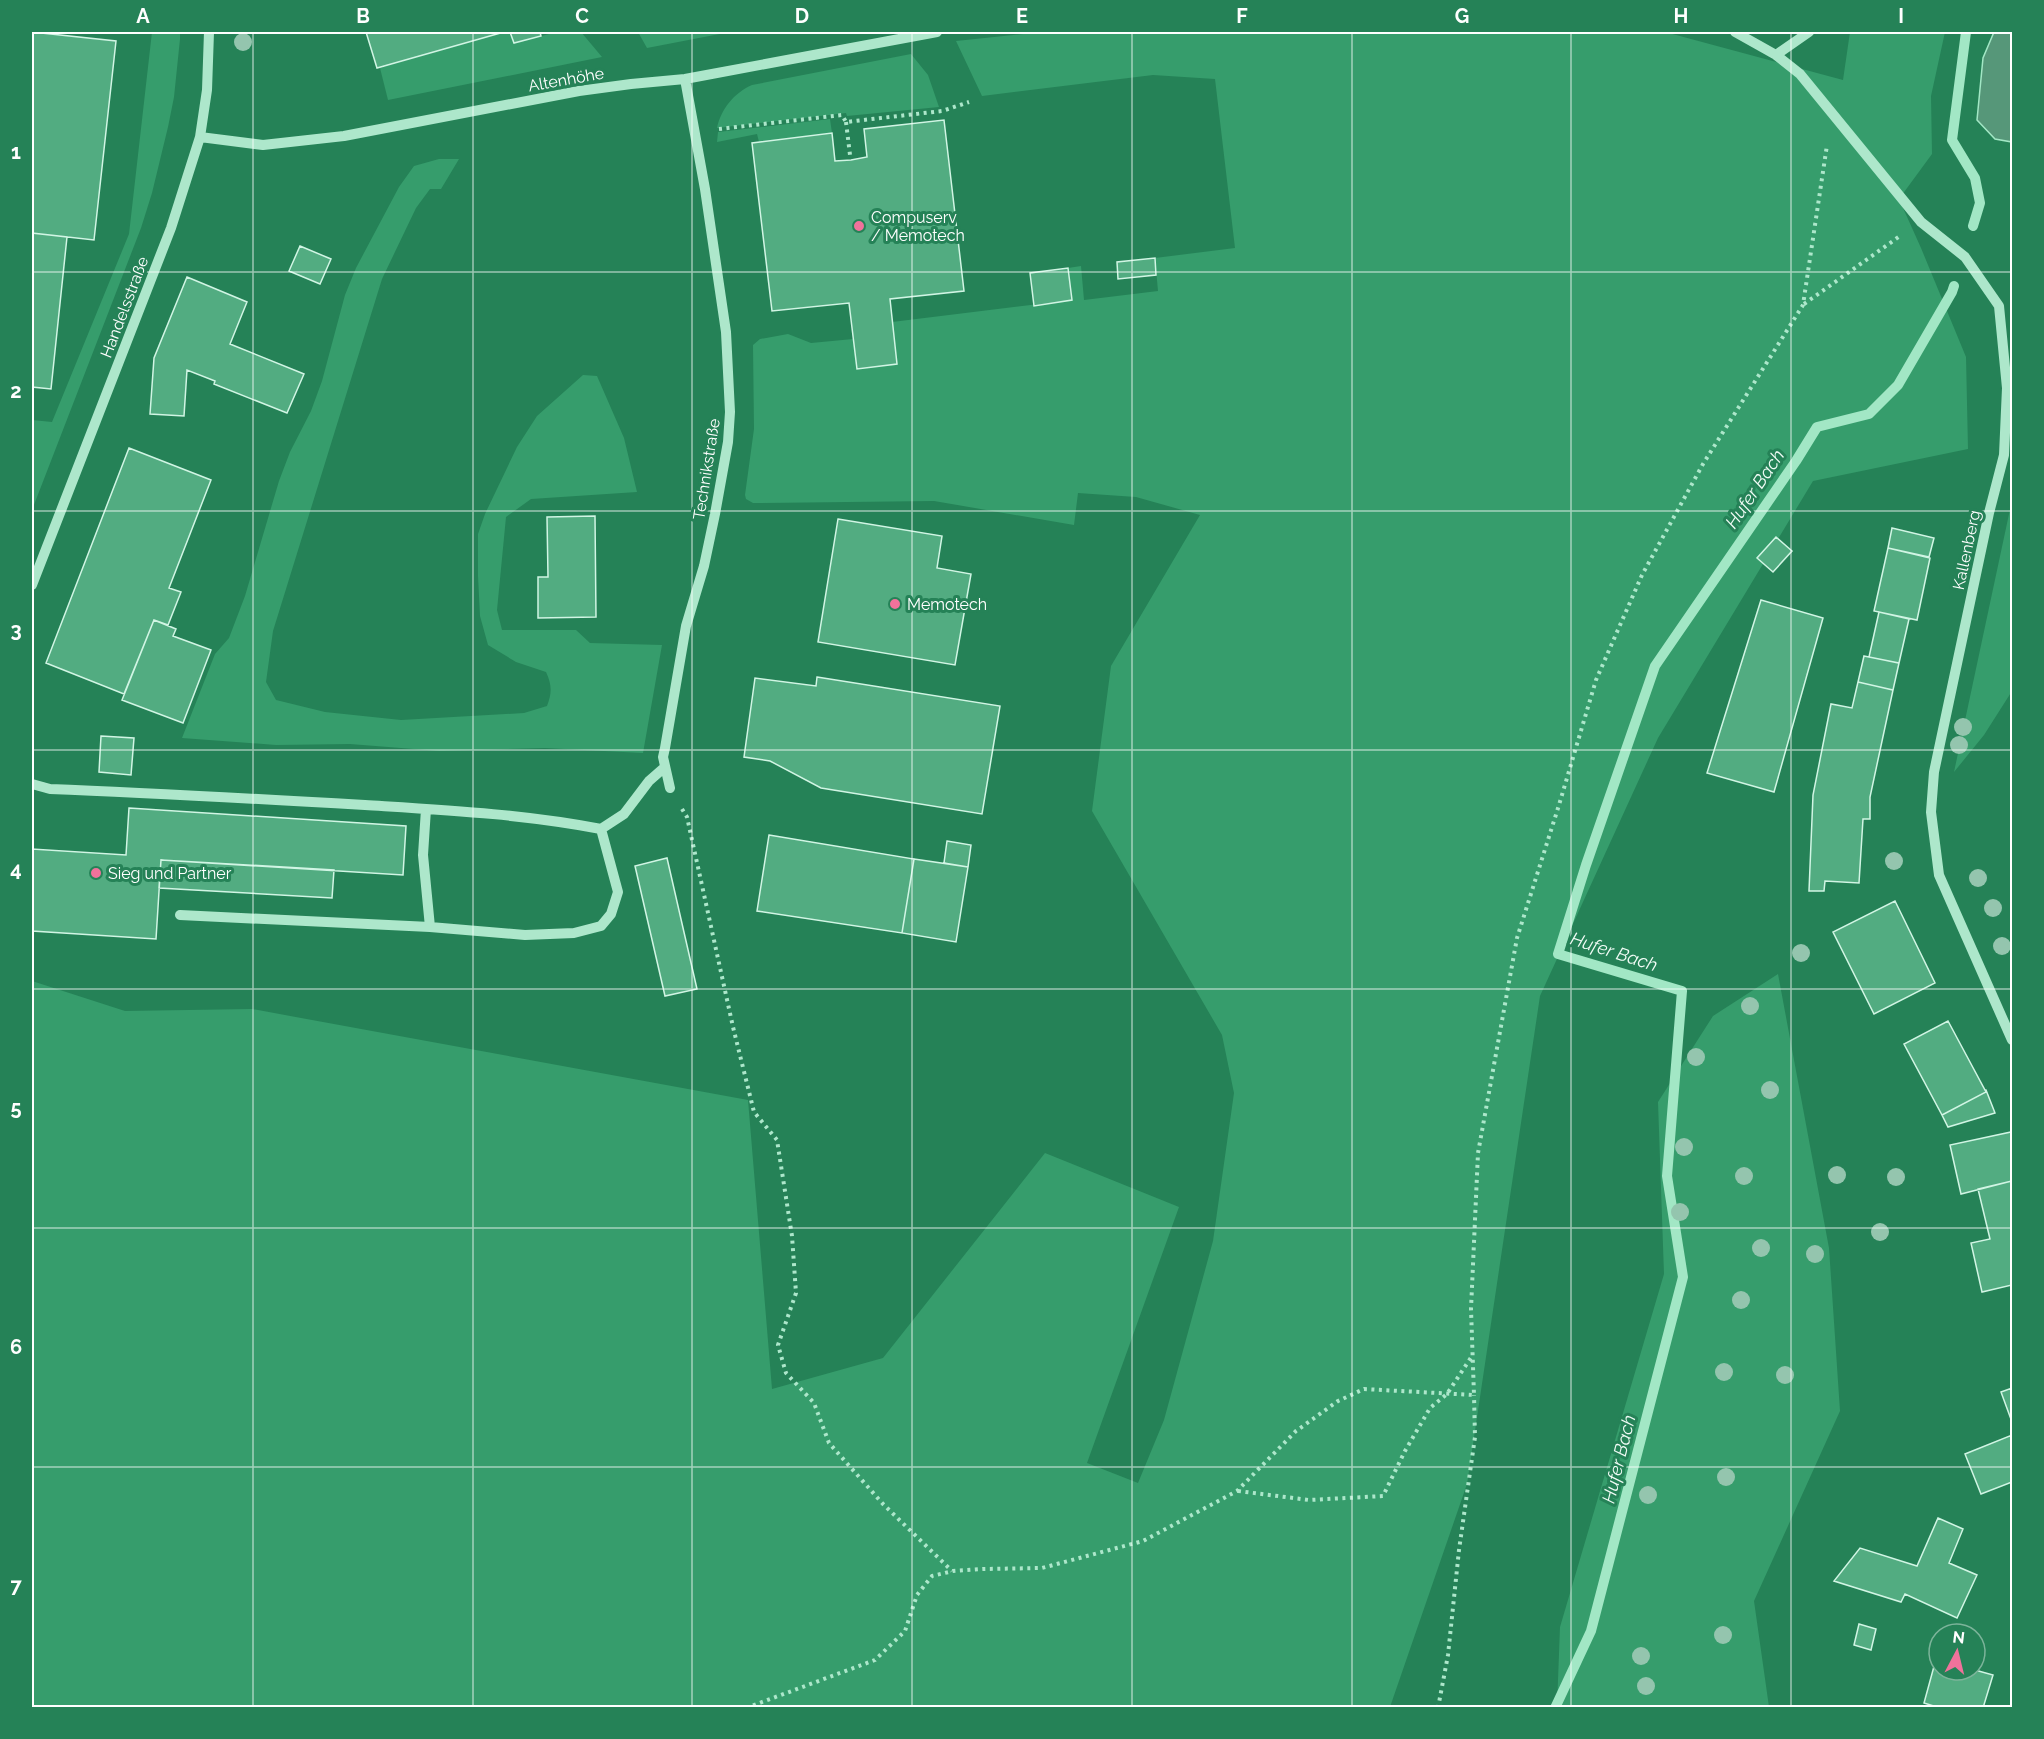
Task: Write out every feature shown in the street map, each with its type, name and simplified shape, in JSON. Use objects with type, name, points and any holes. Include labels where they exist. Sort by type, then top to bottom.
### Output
[{"type":"street","name":"Handelsstraße","points":[[32,585],[171,228],[200,138],[207,90],[209,32]]},
{"type":"street","name":"Altenhöhe","points":[[200,138],[263,145],[298,141],[410,124],[579,91],[685,79],[937,32]]},
{"type":"street","points":[[1735,32],[1776,55],[1800,74],[1832,112]]},
{"type":"street","points":[[1776,55],[1809,32]]},
{"type":"street","name":"Technikstraße","points":[[670,788],[665,767],[664,748],[687,626],[704,567],[715,514],[728,442],[730,412],[726,332],[685,79]]},
{"type":"street","name":"Kallenberg","points":[[1832,112],[1920,222],[1965,257],[1999,306],[2007,388],[2004,455],[1989,513],[1934,772],[1931,812],[1939,875],[2013,1040]]},
{"type":"street","points":[[32,784],[50,789],[203,795],[426,809],[557,820],[601,829],[624,814],[649,781],[665,767]]},
{"type":"street","points":[[426,809],[423,855],[430,927]]},
{"type":"street","points":[[180,915],[430,927],[525,935],[574,933],[601,926],[611,914],[618,892],[601,829]]},
{"type":"path","points":[[846,122],[942,111],[969,102]]},
{"type":"path","points":[[1803,305],[1832,112]]},
{"type":"path","points":[[695,132],[842,115],[846,122],[850,155]]},
{"type":"path","points":[[1438,1707],[1448,1655],[1459,1550],[1475,1437],[1471,1309],[1478,1153],[1517,938],[1596,680],[1642,575],[1703,465],[1803,305],[1920,222]]},
{"type":"path","points":[[670,788],[687,817],[754,1112],[777,1140],[792,1236],[796,1293],[778,1345],[786,1373],[814,1403],[830,1443],[883,1504],[953,1571]]},
{"type":"path","points":[[1237,1491],[1309,1500],[1383,1496],[1430,1408],[1447,1394],[1472,1355]]},
{"type":"path","points":[[746,1707],[875,1660],[905,1631],[917,1594],[932,1576],[953,1571],[1042,1568],[1143,1541],[1237,1491],[1296,1431],[1338,1401],[1364,1389],[1474,1395]]},
{"type":"shaded area","points":[[152,32],[180,32],[180,39],[174,97],[152,193],[141,228],[32,510],[32,420],[52,422],[129,234]]},
{"type":"shaded area","points":[[510,32],[514,43],[557,32],[581,32],[602,57],[388,100],[380,68]]},
{"type":"shaded area","points":[[638,32],[730,32],[647,48]]},
{"type":"shaded area","points":[[1043,32],[1665,32],[1843,80],[1850,32],[1945,32],[1931,96],[1932,154],[1899,199],[1966,357],[1968,449],[1813,481],[1658,738],[1540,996],[1467,1484],[1390,1707],[32,1707],[32,981],[125,1011],[252,1009],[748,1100],[772,1389],[883,1358],[1045,1153],[1179,1207],[1087,1463],[1138,1483],[1164,1420],[1213,1241],[1234,1093],[1222,1035],[1092,811],[1111,666],[1200,515],[1136,497],[1078,493],[1074,525],[934,501],[753,503],[746,499],[745,495],[754,429],[753,345],[760,339],[788,334],[811,343],[853,339],[897,364],[892,322],[1072,300],[1068,268],[1081,266],[1084,300],[1158,291],[1155,258],[1235,248],[1215,79],[1153,75],[982,96],[956,41]]},
{"type":"shaded area","points":[[1994,32],[2012,32],[2012,142],[1995,139],[1977,120],[1983,58]]},
{"type":"shaded area","points":[[911,54],[928,75],[939,107],[847,116],[846,113],[717,128],[729,102],[752,85]]},
{"type":"shaded area","points":[[830,119],[832,133],[759,142],[757,134],[717,142],[718,132]]},
{"type":"shaded area","points":[[439,159],[459,159],[441,189],[430,189],[416,208],[382,279],[273,631],[266,682],[276,700],[325,712],[401,720],[524,713],[547,706],[551,689],[546,672],[516,662],[488,645],[480,616],[478,534],[517,447],[537,416],[583,375],[597,376],[624,438],[637,492],[531,499],[506,517],[497,610],[502,630],[576,630],[590,643],[662,645],[643,753],[545,748],[439,751],[350,744],[276,745],[182,738],[215,654],[229,638],[245,596],[279,481],[322,381],[345,295],[356,268],[399,187],[414,166]]},
{"type":"shaded area","points":[[2012,500],[2012,691],[1984,735],[1954,772]]},
{"type":"shaded area","points":[[1778,974],[1829,1248],[1840,1411],[1754,1601],[1769,1707],[1557,1707],[1560,1627],[1664,1274],[1658,1102],[1713,1016]]},
{"type":"building","points":[[32,32],[116,41],[94,240],[32,233]]},
{"type":"building","points":[[366,32],[504,32],[377,68]]},
{"type":"building","points":[[510,32],[540,32],[541,36],[514,43]]},
{"type":"building","name":"Compuserv / Memotech","points":[[944,120],[964,291],[890,299],[897,364],[857,369],[849,303],[772,311],[752,143],[832,133],[835,161],[851,160],[867,157],[864,129]]},
{"type":"building","points":[[32,233],[67,237],[51,389],[32,387]]},
{"type":"building","points":[[300,246],[331,259],[320,284],[289,271]]},
{"type":"building","points":[[1155,258],[1156,275],[1118,279],[1117,262]]},
{"type":"building","points":[[1068,268],[1072,300],[1034,306],[1030,273]]},
{"type":"building","points":[[187,277],[247,302],[230,344],[304,374],[287,413],[214,384],[215,381],[187,370],[184,416],[150,414],[154,358]]},
{"type":"building","points":[[129,448],[211,480],[169,588],[181,592],[168,625],[154,620],[124,694],[46,663]]},
{"type":"building","points":[[595,516],[596,617],[538,618],[538,577],[548,577],[547,517]]},
{"type":"building","name":"Memotech","points":[[838,519],[942,536],[937,568],[971,574],[955,665],[818,642]]},
{"type":"building","points":[[1892,528],[1934,538],[1929,557],[1888,548]]},
{"type":"building","points":[[1776,537],[1792,551],[1773,572],[1757,558]]},
{"type":"building","points":[[1888,548],[1930,558],[1917,620],[1874,611]]},
{"type":"building","points":[[1761,600],[1823,618],[1774,792],[1707,773]]},
{"type":"building","points":[[1879,612],[1909,619],[1899,663],[1869,657]]},
{"type":"building","points":[[154,620],[176,629],[173,636],[211,650],[183,723],[122,700]]},
{"type":"building","points":[[1864,656],[1899,663],[1893,690],[1858,682]]},
{"type":"building","points":[[817,677],[1000,706],[982,814],[821,788],[770,761],[744,757],[755,678],[816,686]]},
{"type":"building","points":[[1858,682],[1893,690],[1870,797],[1870,819],[1863,819],[1859,883],[1825,881],[1824,891],[1809,891],[1813,795],[1831,704],[1852,708]]},
{"type":"building","points":[[101,736],[134,738],[131,775],[99,772]]},
{"type":"building","name":"Sieg und Partner","points":[[129,808],[406,826],[403,875],[161,860],[156,939],[32,931],[32,849],[126,855]]},
{"type":"building","points":[[769,835],[914,859],[902,933],[757,911]]},
{"type":"building","points":[[947,841],[971,845],[968,867],[944,863]]},
{"type":"building","points":[[667,858],[697,989],[665,996],[635,866]]},
{"type":"building","points":[[914,859],[968,867],[956,942],[902,933]]},
{"type":"building","points":[[161,860],[334,870],[332,898],[159,888]]},
{"type":"building","points":[[1895,901],[1935,983],[1874,1014],[1833,932]]},
{"type":"building","points":[[1948,1021],[1986,1092],[1942,1115],[1904,1044]]},
{"type":"building","points":[[1986,1090],[1995,1113],[1948,1127],[1942,1115],[1986,1092]]},
{"type":"building","points":[[2011,1132],[2012,1181],[1961,1194],[1950,1145]]},
{"type":"building","points":[[2012,1181],[2012,1285],[1982,1292],[1971,1243],[1990,1239],[1978,1189]]},
{"type":"building","points":[[2012,1388],[2012,1422],[2001,1392]]},
{"type":"building","points":[[2012,1435],[2012,1482],[1981,1494],[1965,1454]]},
{"type":"building","points":[[1938,1518],[1963,1529],[1949,1563],[1977,1575],[1957,1618],[1905,1594],[1901,1602],[1834,1581],[1860,1548],[1917,1566]]},
{"type":"building","points":[[1859,1624],[1876,1629],[1871,1650],[1854,1645]]},
{"type":"building","points":[[1987,1673],[1993,1675],[1983,1708],[1940,1708],[1924,1703],[1930,1682],[1987,1682]]},
{"type":"waterway","name":"Hufer Bach","points":[[1966,32],[1952,140],[1975,178],[1980,203],[1973,226]]},
{"type":"waterway","name":"Hufer Bach","points":[[1555,1708],[1591,1631],[1683,1277],[1667,1176],[1682,991],[1558,954],[1586,865],[1655,666],[1817,427],[1869,414],[1898,385],[1954,286]]},
{"type":"place","name":"Compuserv / Memotech","points":[[859,226]]},
{"type":"place","name":"Memotech","points":[[895,604]]},
{"type":"place","name":"Sieg und Partner","points":[[96,873]]}]
